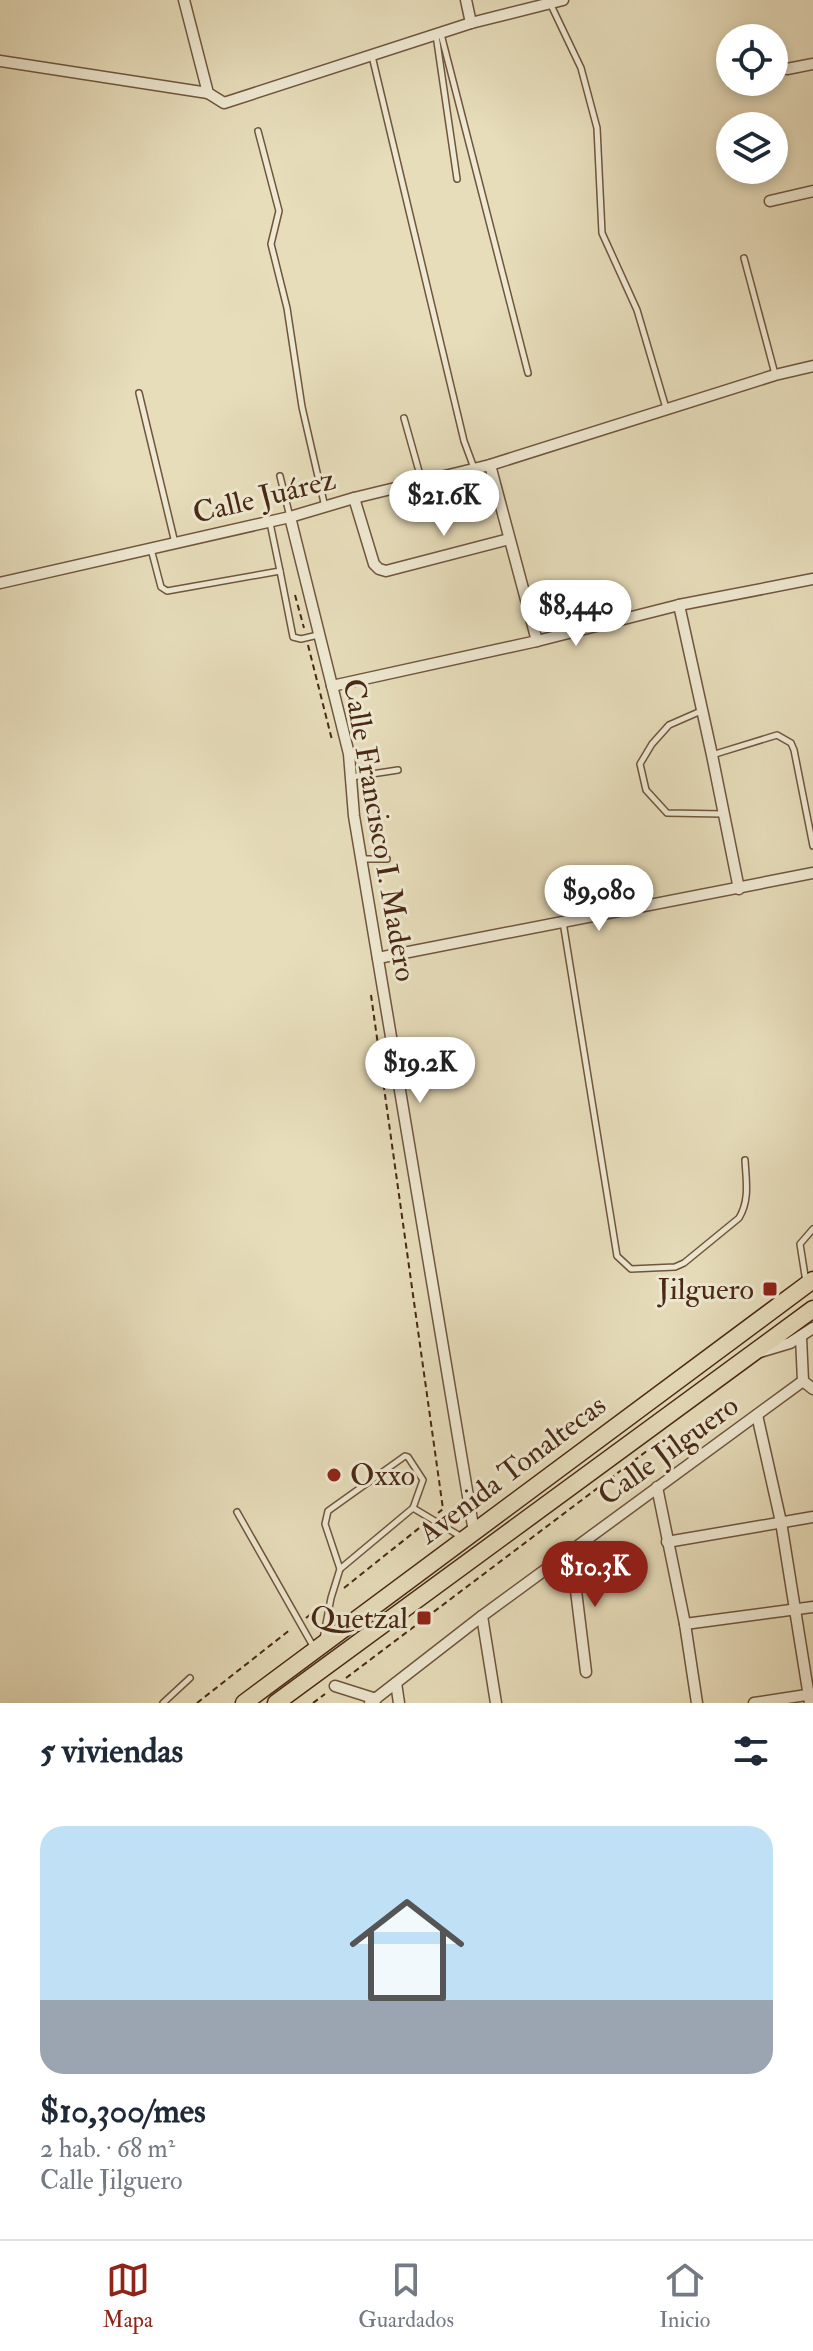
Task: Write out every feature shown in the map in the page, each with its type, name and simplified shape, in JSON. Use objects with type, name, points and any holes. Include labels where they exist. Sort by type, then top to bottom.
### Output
[{"type":"main road","name":"Avenida Tonaltecas","points":[[244,1703],[810,1283]]},
{"type":"main road","name":"Avenida Tonaltecas","points":[[276,1703],[813,1309]]},
{"type":"street","points":[[184,0],[208,93]]},
{"type":"street","points":[[466,0],[471,23]]},
{"type":"street","points":[[0,61],[208,93],[224,103],[471,23],[563,0]]},
{"type":"street","points":[[788,69],[813,64]]},
{"type":"street","points":[[770,201],[813,191]]},
{"type":"street","name":"Calle Juárez","points":[[0,583],[290,517],[490,465],[775,375],[813,366]]},
{"type":"street","points":[[490,465],[537,641]]},
{"type":"street","points":[[354,498],[374,564],[386,571],[509,539]]},
{"type":"street","name":"Calle Francisco I. Madero","points":[[290,517],[349,754],[361,859],[469,1535]]},
{"type":"street","points":[[332,686],[537,641],[679,605],[813,579]]},
{"type":"street","points":[[679,605],[739,889]]},
{"type":"street","points":[[378,958],[813,873]]},
{"type":"street","points":[[751,1355],[790,1343],[813,1328]]},
{"type":"street","points":[[801,1337],[803,1381],[813,1389]]},
{"type":"street","name":"Calle Jilguero","points":[[373,1701],[482,1616],[803,1381]]},
{"type":"street","points":[[754,1703],[811,1697],[781,1522],[757,1415]]},
{"type":"street","points":[[657,1487],[685,1624],[697,1703]]},
{"type":"street","points":[[667,1542],[813,1517]]},
{"type":"street","points":[[571,1550],[586,1672]]},
{"type":"street","points":[[685,1624],[813,1607]]},
{"type":"street","points":[[482,1616],[496,1703]]},
{"type":"street","points":[[396,1683],[399,1703]]},
{"type":"street","points":[[335,1686],[373,1701]]},
{"type":"lane","points":[[550,3],[581,68],[597,128],[602,233],[637,310],[666,409]]},
{"type":"lane","points":[[438,34],[457,179]]},
{"type":"lane","points":[[438,34],[528,373]]},
{"type":"lane","points":[[372,56],[464,441],[475,468]]},
{"type":"lane","points":[[258,131],[279,211],[271,244],[287,308],[302,407],[325,507]]},
{"type":"lane","points":[[744,258],[775,375]]},
{"type":"lane","points":[[139,393],[175,543]]},
{"type":"lane","points":[[404,418],[422,482]]},
{"type":"lane","points":[[280,476],[290,517]]},
{"type":"lane","points":[[269,522],[293,637],[319,635]]},
{"type":"lane","points":[[151,548],[161,587],[167,591],[280,571]]},
{"type":"lane","points":[[703,711],[669,725],[640,764],[646,790],[667,813],[724,814]]},
{"type":"lane","points":[[712,755],[777,735],[791,743],[813,846]]},
{"type":"lane","points":[[350,777],[398,770]]},
{"type":"lane","points":[[361,859],[387,859]]},
{"type":"lane","points":[[563,922],[617,1256],[631,1269],[675,1267],[684,1263],[739,1218],[745,1208],[745,1160]]},
{"type":"lane","points":[[810,1283],[800,1244],[813,1229]]},
{"type":"lane","points":[[318,1648],[340,1569],[413,1508],[423,1480],[408,1457],[405,1456],[328,1511],[325,1524],[340,1569]]},
{"type":"lane","points":[[413,1508],[469,1535]]},
{"type":"lane","points":[[237,1512],[318,1648]]},
{"type":"lane","points":[[163,1703],[190,1678]]},
{"type":"path","points":[[295,594],[332,740]]},
{"type":"path","points":[[197,1703],[443,1509],[370,985]]},
{"type":"path","points":[[313,1703],[667,1436]]},
{"type":"place","name":"Jilguero","points":[[770,1289]]},
{"type":"place","name":"Oxxo","points":[[334,1475]]},
{"type":"place","name":"Quetzal","points":[[424,1618]]}]
